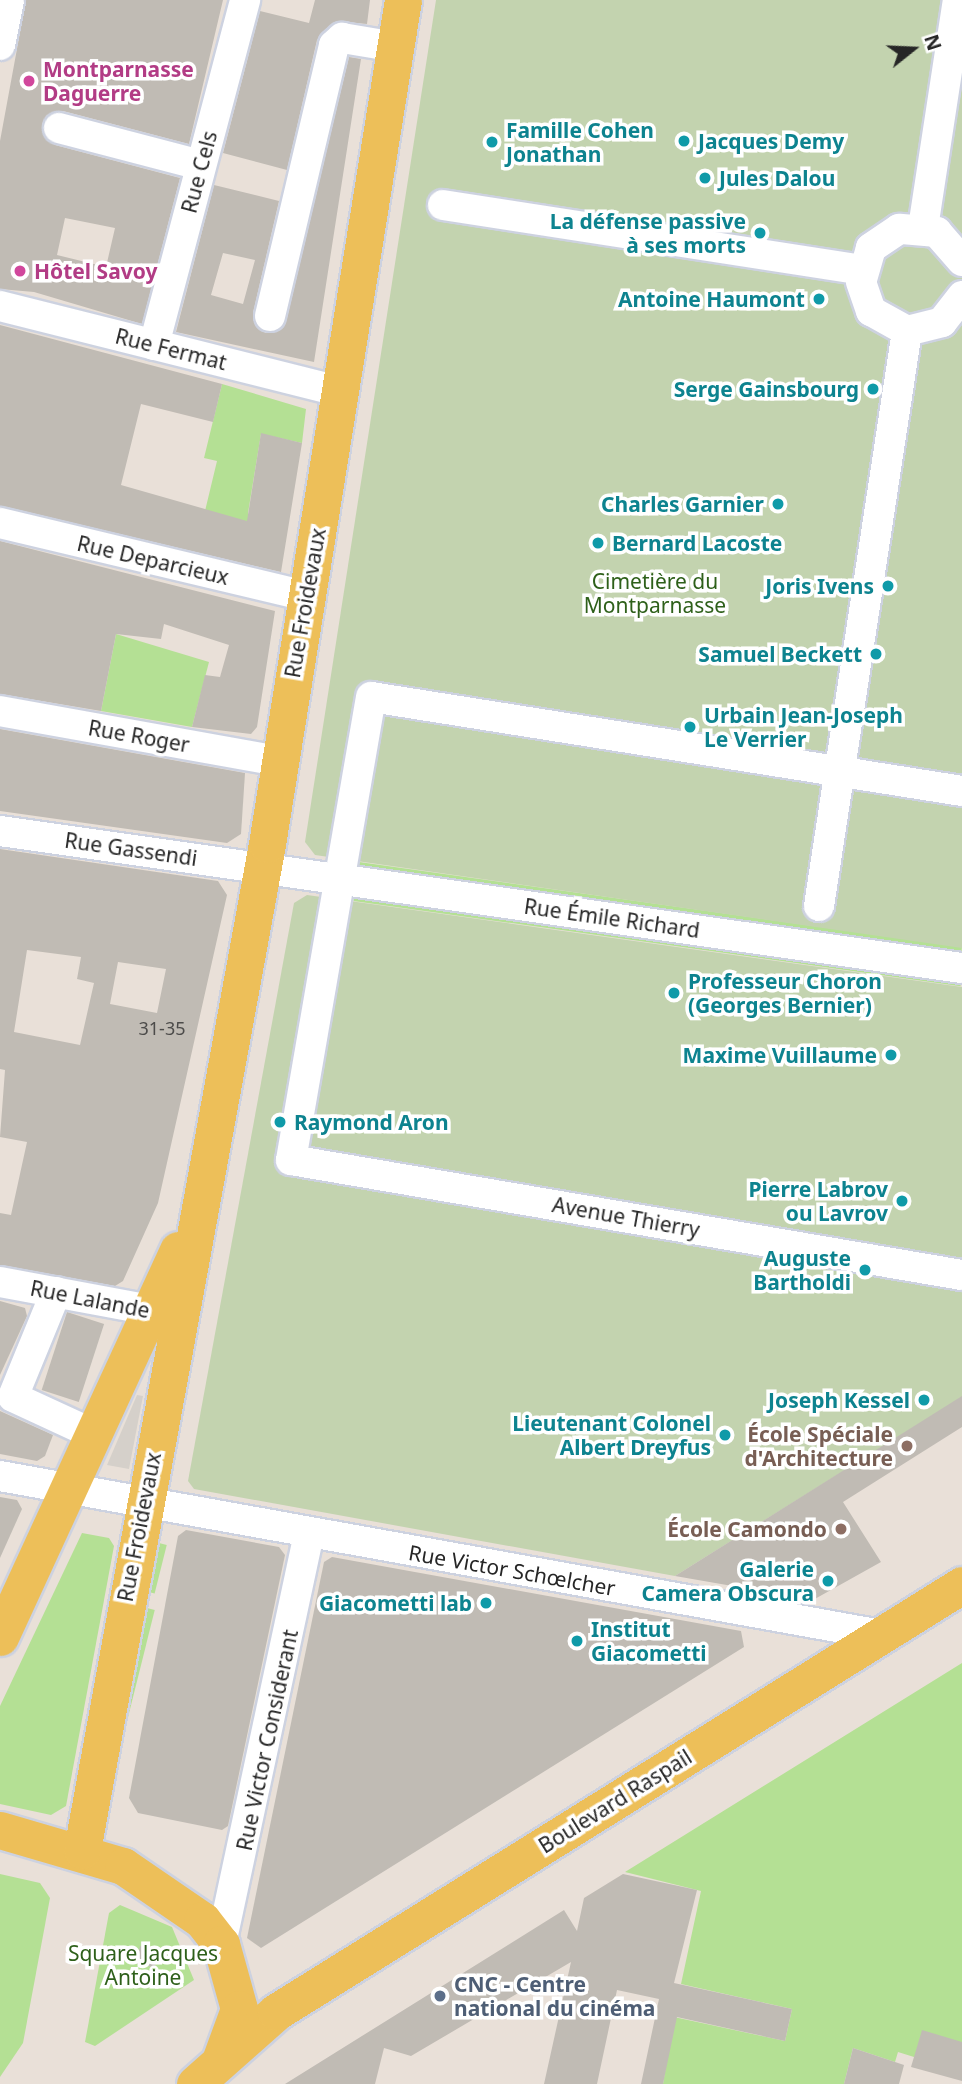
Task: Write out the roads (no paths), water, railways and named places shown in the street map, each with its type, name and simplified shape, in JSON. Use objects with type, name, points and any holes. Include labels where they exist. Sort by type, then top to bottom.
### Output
[{"type":"main road","name":"Rue Froidevaux","points":[[82,1850],[143,1505],[165,1313],[199,1205],[263,869],[278,761],[342,392],[403,0]]},
{"type":"main road","name":"Rue Froidevaux","points":[[0,1637],[93,1434],[165,1313]]},
{"type":"main road","name":"Boulevard Raspail","points":[[205,2076],[253,2013],[962,1585]]},
{"type":"main road","points":[[0,1830],[82,1850],[123,1866],[186,1905],[220,1944],[253,2013]]},
{"type":"street","points":[[0,45],[9,0]]},
{"type":"street","name":"Rue Cels","points":[[154,345],[245,0]]},
{"type":"street","points":[[923,228],[958,0]]},
{"type":"street","points":[[270,316],[334,46],[342,38],[396,47]]},
{"type":"street","points":[[59,128],[200,165]]},
{"type":"street","points":[[443,205],[862,270]]},
{"type":"street","points":[[962,261],[949,241],[923,228],[883,236],[862,270],[871,311],[907,331],[942,323],[962,296]]},
{"type":"street","name":"Rue Fermat","points":[[0,306],[342,392]]},
{"type":"street","points":[[819,906],[907,331]]},
{"type":"street","name":"Rue Deparcieux","points":[[0,523],[306,596]]},
{"type":"street","points":[[339,879],[371,697],[962,791]]},
{"type":"street","name":"Rue Roger","points":[[0,711],[278,761]]},
{"type":"street","name":"Rue Gassendi","points":[[0,831],[263,869]]},
{"type":"street","name":"Rue Émile Richard","points":[[263,869],[962,968]]},
{"type":"street","name":"Avenue Thierry","points":[[339,879],[290,1160],[962,1275]]},
{"type":"street","name":"Rue Lalande","points":[[0,1282],[165,1313]]},
{"type":"street","points":[[55,1292],[13,1397],[93,1434]]},
{"type":"street","name":"Rue Victor Schœlcher","points":[[0,1476],[143,1505],[881,1635]]},
{"type":"street","name":"Rue Victor Considerant","points":[[220,1944],[309,1534]]},
{"type":"place","name":"Montparnasse Daguerre","points":[[29,81]]},
{"type":"place","name":"Jacques Demy","points":[[684,141]]},
{"type":"place","name":"Famille Cohen Jonathan","points":[[492,142]]},
{"type":"place","name":"Jules Dalou","points":[[705,178]]},
{"type":"place","name":"La défense passive à ses morts","points":[[760,233]]},
{"type":"place","name":"Hôtel Savoy","points":[[20,271]]},
{"type":"place","name":"Antoine Haumont","points":[[819,299]]},
{"type":"place","name":"Serge Gainsbourg","points":[[873,389]]},
{"type":"place","name":"Charles Garnier","points":[[778,504]]},
{"type":"place","name":"Bernard Lacoste","points":[[598,543]]},
{"type":"place","name":"Joris Ivens","points":[[888,586]]},
{"type":"place","name":"Samuel Beckett","points":[[876,654]]},
{"type":"place","name":"Urbain Jean-Joseph Le Verrier","points":[[690,727]]},
{"type":"place","name":"Professeur Choron (Georges Bernier)","points":[[674,993]]},
{"type":"place","name":"Maxime Vuillaume","points":[[891,1055]]},
{"type":"place","name":"Raymond Aron","points":[[280,1122]]},
{"type":"place","name":"Pierre Labrov ou Lavrov","points":[[902,1201]]},
{"type":"place","name":"Auguste Bartholdi","points":[[865,1270]]},
{"type":"place","name":"Joseph Kessel","points":[[924,1400]]},
{"type":"place","name":"Lieutenant Colonel Albert Dreyfus","points":[[725,1435]]},
{"type":"place","name":"École Spéciale d'Architecture","points":[[907,1446]]},
{"type":"place","name":"École Camondo","points":[[841,1529]]},
{"type":"place","name":"Galerie Camera Obscura","points":[[828,1581]]},
{"type":"place","name":"Giacometti lab","points":[[486,1603]]},
{"type":"place","name":"Institut Giacometti","points":[[577,1641]]},
{"type":"place","name":"CNC - Centre national du cinéma","points":[[440,1996]]},
{"type":"park label","name":"Cimetière du Montparnasse","points":[[655,593]]},
{"type":"park label","name":"Square Jacques Antoine","points":[[143,1965]]}]
